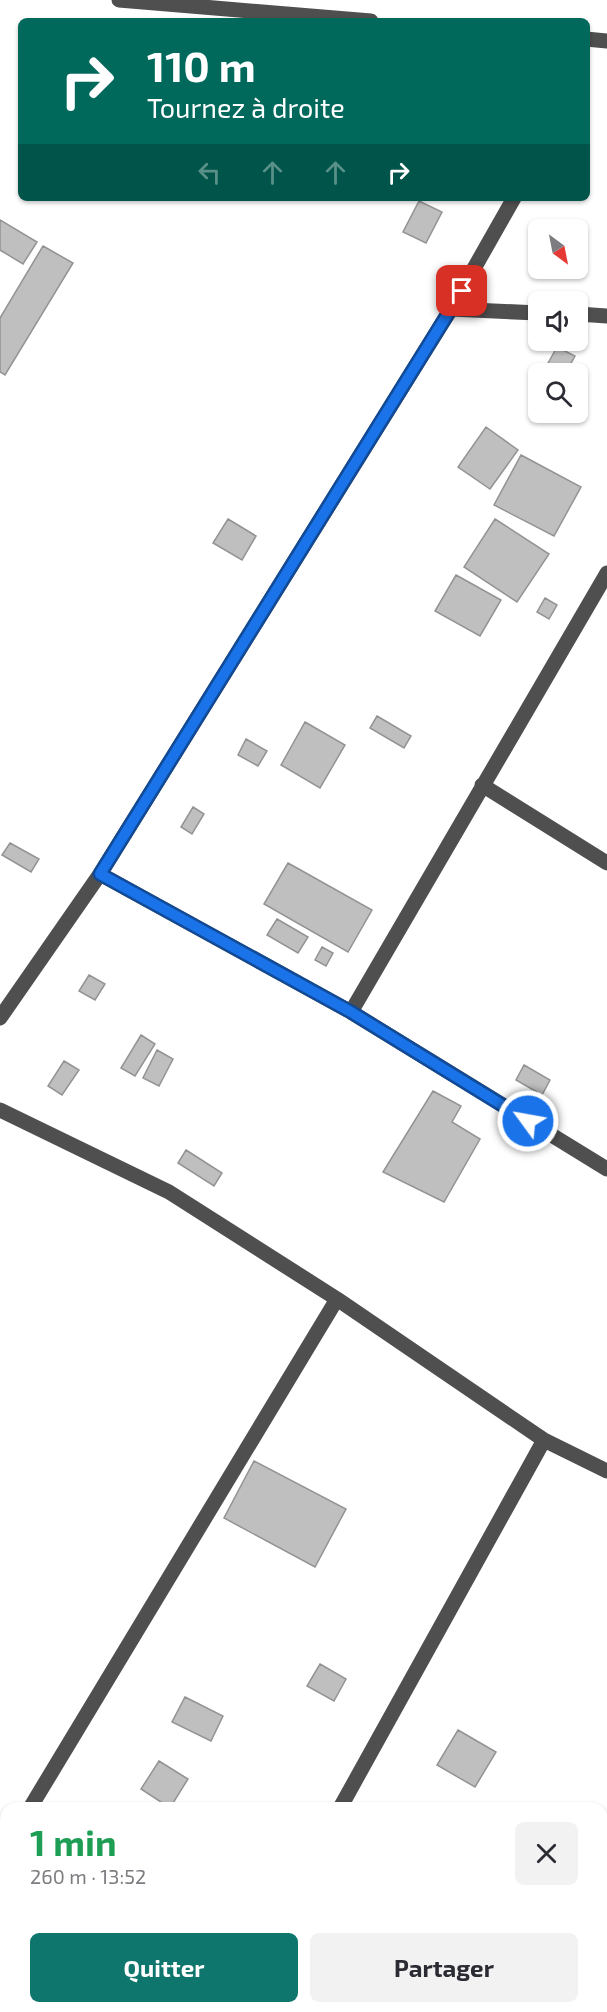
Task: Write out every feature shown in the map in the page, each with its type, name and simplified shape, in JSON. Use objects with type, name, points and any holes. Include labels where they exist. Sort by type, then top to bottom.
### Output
[{"type":"street","points":[[119,0],[278,7],[351,18]]},
{"type":"street","points":[[590,39],[607,41]]},
{"type":"street","points":[[0,1018],[100,874],[452,309],[512,201]]},
{"type":"street","points":[[452,309],[528,313]]},
{"type":"street","points":[[588,315],[607,316]]},
{"type":"street","points":[[351,1012],[607,573]]},
{"type":"street","points":[[482,785],[607,863]]},
{"type":"street","points":[[100,874],[351,1012],[607,1169]]},
{"type":"street","points":[[0,1110],[169,1192],[337,1299],[544,1440],[607,1472]]},
{"type":"street","points":[[34,1802],[337,1299]]},
{"type":"street","points":[[343,1802],[544,1440]]},
{"type":"building","points":[[419,201],[442,212],[426,243],[403,232]]},
{"type":"building","points":[[0,220],[37,242],[23,264],[0,250]]},
{"type":"building","points":[[43,246],[73,263],[5,375],[0,372],[0,318]]},
{"type":"building","points":[[555,351],[565,351],[575,356],[571,363],[548,363]]},
{"type":"building","points":[[486,427],[518,450],[490,489],[458,467]]},
{"type":"building","points":[[521,455],[581,487],[554,536],[494,505]]},
{"type":"building","points":[[228,519],[256,536],[242,560],[213,543]]},
{"type":"building","points":[[495,519],[549,554],[517,602],[464,567]]},
{"type":"building","points":[[456,575],[501,600],[480,636],[435,611]]},
{"type":"building","points":[[545,598],[557,605],[549,619],[537,612]]},
{"type":"building","points":[[377,716],[411,736],[404,748],[370,728]]},
{"type":"building","points":[[305,722],[345,745],[320,788],[281,765]]},
{"type":"building","points":[[246,739],[267,751],[258,766],[238,755]]},
{"type":"building","points":[[193,807],[204,814],[192,834],[181,827]]},
{"type":"building","points":[[10,843],[39,859],[31,872],[2,855]]},
{"type":"building","points":[[288,863],[372,910],[348,952],[264,904]]},
{"type":"building","points":[[277,919],[308,937],[298,953],[267,935]]},
{"type":"building","points":[[322,947],[333,953],[326,966],[315,960]]},
{"type":"building","points":[[89,975],[105,984],[95,1000],[79,991]]},
{"type":"building","points":[[141,1035],[155,1044],[135,1076],[121,1068]]},
{"type":"building","points":[[157,1050],[173,1059],[159,1086],[143,1078]]},
{"type":"building","points":[[64,1061],[79,1070],[62,1095],[48,1086]]},
{"type":"building","points":[[524,1065],[550,1080],[542,1095],[516,1080]]},
{"type":"building","points":[[433,1091],[461,1106],[452,1122],[480,1139],[444,1202],[383,1172]]},
{"type":"building","points":[[186,1150],[222,1173],[214,1186],[178,1163]]},
{"type":"building","points":[[254,1461],[346,1509],[315,1567],[224,1518]]},
{"type":"building","points":[[320,1664],[346,1679],[334,1701],[307,1686]]},
{"type":"building","points":[[185,1697],[223,1716],[211,1741],[172,1722]]},
{"type":"building","points":[[458,1730],[496,1752],[475,1787],[437,1765]]},
{"type":"building","points":[[159,1761],[188,1779],[174,1802],[161,1802],[141,1789]]},
{"type":"route","points":[[462,291],[100,874],[351,1012],[528,1121]]}]
